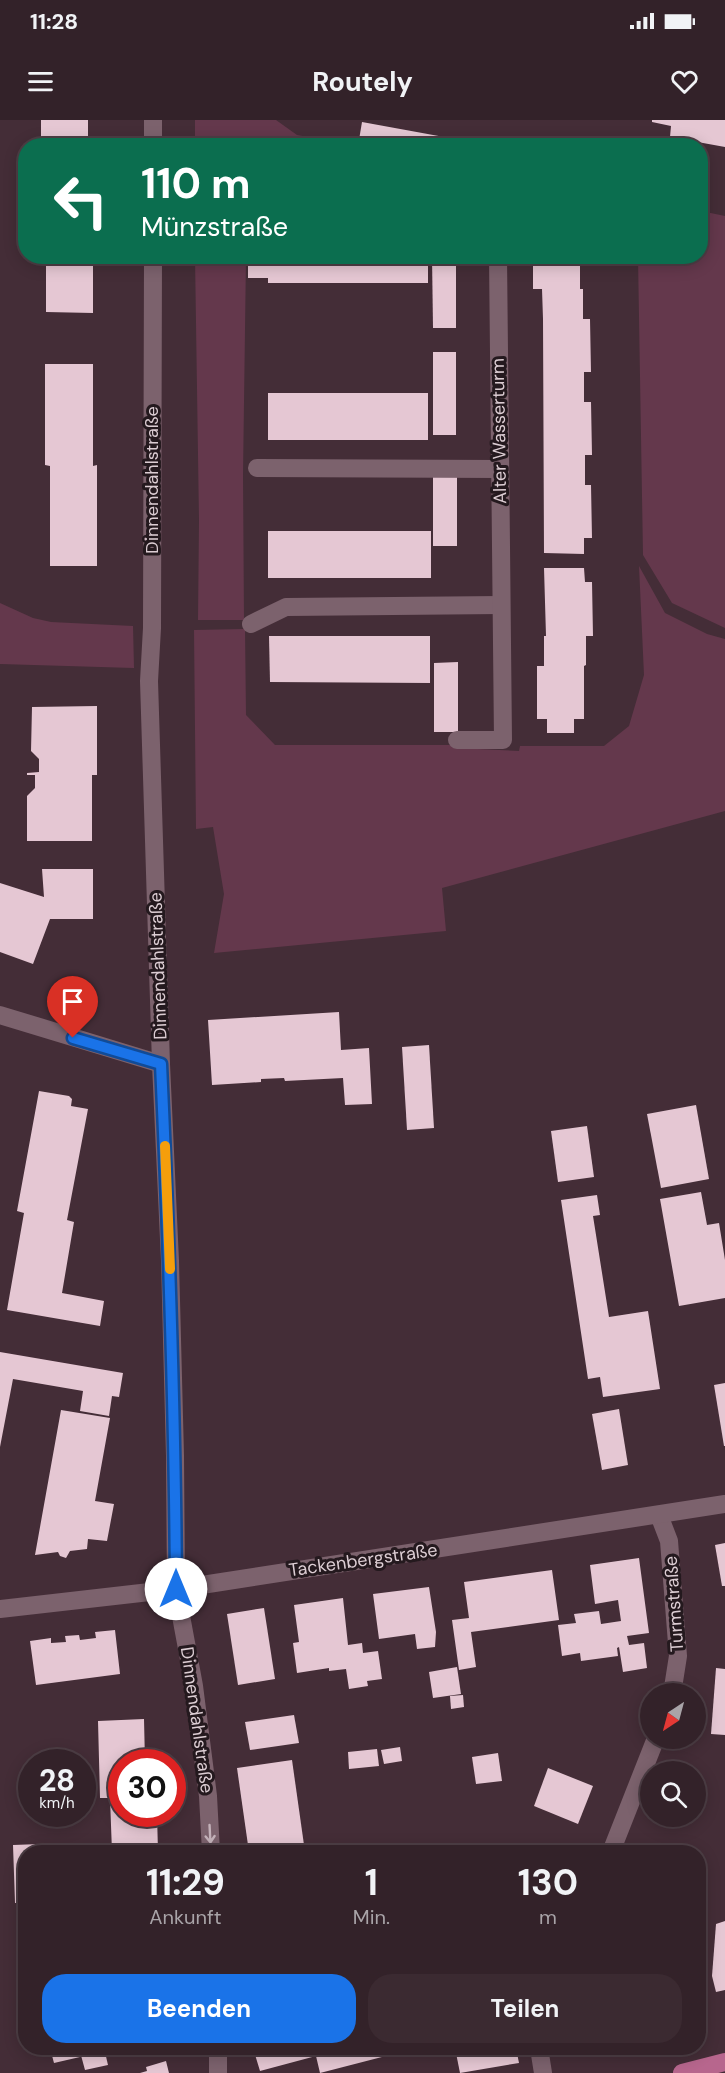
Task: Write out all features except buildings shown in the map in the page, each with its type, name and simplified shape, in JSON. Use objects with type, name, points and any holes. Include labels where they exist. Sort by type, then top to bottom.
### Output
[{"type":"main road","points":[[682,2073],[725,2062]]},
{"type":"street","points":[[153,120],[153,138]]},
{"type":"street","name":"Dinnendahlstraße","points":[[153,264],[152,628],[148,681],[170,1261],[176,1589],[195,1686],[208,1796],[211,1845]]},
{"type":"street","name":"Alter Wasserturm","points":[[457,740],[503,740],[498,264]]},
{"type":"street","points":[[257,468],[500,469]]},
{"type":"street","points":[[251,624],[286,607],[501,605]]},
{"type":"street","points":[[0,1015],[161,1064]]},
{"type":"street","name":"Tackenbergstraße","points":[[0,1609],[176,1589],[725,1504]]},
{"type":"street","name":"Turmstraße","points":[[659,1515],[669,1541],[678,1656],[674,1683]]},
{"type":"street","points":[[614,1845],[652,1749]]},
{"type":"street","points":[[218,2055],[218,2073]]},
{"type":"street","points":[[540,2055],[543,2073]]},
{"type":"shaded area","points":[[195,120],[276,120],[297,135],[314,138],[195,138]]},
{"type":"shaded area","points":[[708,212],[725,216],[725,628],[672,603],[643,555],[638,264],[708,264]]},
{"type":"shaded area","points":[[195,264],[246,264],[244,620],[198,620],[199,520]]},
{"type":"shaded area","points":[[639,566],[665,613],[707,634],[725,639],[725,811],[442,888],[446,931],[214,953],[224,894],[213,827],[196,829],[194,630],[245,629],[246,715],[275,745],[477,745],[478,749],[519,751],[520,746],[604,746],[629,726],[644,675]]},
{"type":"shaded area","points":[[0,603],[33,618],[51,622],[133,626],[134,668],[0,664]]},
{"type":"slow traffic","points":[[165,1146],[170,1269]]},
{"type":"route","points":[[73,1038],[161,1064],[170,1261],[176,1589]]}]
